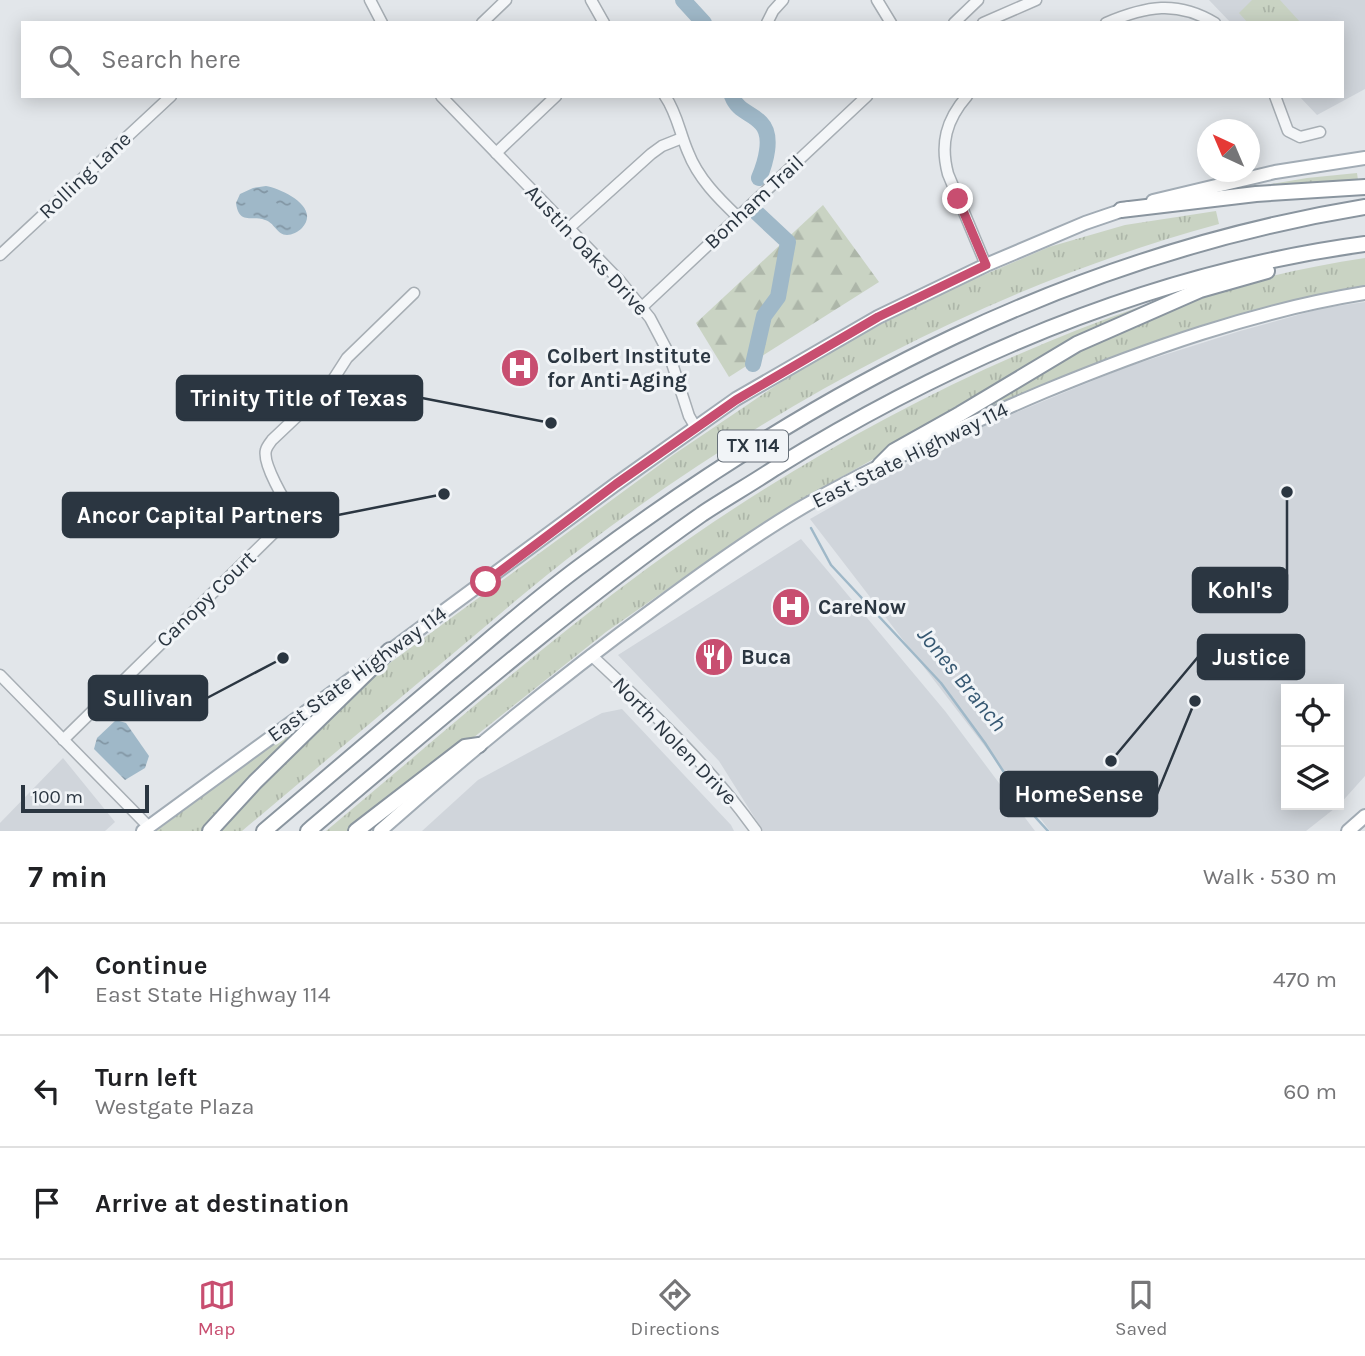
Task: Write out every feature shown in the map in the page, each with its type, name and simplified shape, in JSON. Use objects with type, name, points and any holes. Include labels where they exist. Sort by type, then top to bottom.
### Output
[{"type":"highway","points":[[1121,210],[1256,194],[1365,187]]},
{"type":"highway","name":"TX 114","points":[[264,831],[584,563],[756,444],[904,360],[981,323],[1123,266],[1238,232],[1365,207]]},
{"type":"highway","name":"TX 114","points":[[308,831],[570,612],[704,513],[841,428],[945,374],[1083,314],[1204,276],[1365,244]]},
{"type":"highway","points":[[880,465],[894,451],[1040,365],[1120,323],[1200,290],[1266,271],[1365,252]]},
{"type":"highway","points":[[210,831],[255,782],[390,650]]},
{"type":"highway","points":[[356,831],[465,747],[479,745]]},
{"type":"main road","name":"East State Highway 114","points":[[146,829],[736,400],[878,317],[986,265],[1121,210],[1262,174],[1365,158]]},
{"type":"main road","name":"East State Highway 114","points":[[380,831],[479,745],[591,655],[734,550],[801,508],[880,465],[969,424],[1125,359],[1323,300],[1365,293]]},
{"type":"street","points":[[370,0],[381,21]]},
{"type":"street","points":[[484,21],[506,0]]},
{"type":"street","points":[[591,0],[603,21]]},
{"type":"street","points":[[769,21],[773,11],[783,0]]},
{"type":"street","points":[[877,0],[890,21]]},
{"type":"street","points":[[956,21],[978,0]]},
{"type":"street","points":[[988,21],[1036,0]]},
{"type":"street","points":[[1110,21],[1147,3],[1178,6],[1199,12],[1212,21]]},
{"type":"street","name":"Rolling Lane","points":[[0,255],[169,98]]},
{"type":"street","name":"Austin Oaks Drive","points":[[442,98],[642,307],[659,332],[669,354],[689,416],[696,428]]},
{"type":"street","points":[[496,153],[554,98]]},
{"type":"street","points":[[665,98],[674,112],[682,138],[698,172],[738,217]]},
{"type":"street","name":"Bonham Trail","points":[[642,307],[865,98]]},
{"type":"street","points":[[966,98],[950,120],[944,140],[945,162],[986,265]]},
{"type":"street","points":[[1276,98],[1288,131],[1300,136],[1320,132]]},
{"type":"street","points":[[569,228],[651,154],[682,138]]},
{"type":"street","name":"Canopy Court","points":[[63,740],[294,513],[266,462],[265,451],[272,440],[329,386],[346,358],[414,293]]},
{"type":"street","name":"North Nolen Drive","points":[[591,655],[675,735],[732,798],[756,831]]},
{"type":"street","points":[[0,676],[146,829]]},
{"type":"shaded area","points":[[1209,0],[1365,0],[1365,89],[1317,115],[1301,98],[1344,98],[1344,21],[1229,21]]},
{"type":"shaded area","points":[[1365,302],[1365,776],[1344,799],[1344,684],[1281,684],[1281,810],[1333,810],[1306,831],[1050,831],[810,519],[903,466],[986,425],[1126,367],[1323,308]]},
{"type":"shaded area","points":[[801,539],[945,711],[1035,831],[763,831],[719,761],[618,655]]},
{"type":"shaded area","points":[[622,709],[734,831],[422,831],[478,780],[602,713]]},
{"type":"shaded area","points":[[63,758],[115,822],[105,831],[0,831],[0,823]]},
{"type":"green space","points":[[1252,0],[1280,0],[1299,21],[1246,21],[1239,13]]},
{"type":"green space","points":[[1357,173],[1358,180],[1248,188],[1307,178]]},
{"type":"green space","points":[[823,205],[879,282],[729,377],[696,323]]},
{"type":"green space","points":[[1216,211],[1219,224],[1134,250],[1051,280],[969,315],[888,354],[733,443],[659,492],[550,572],[242,831],[214,831],[336,706],[383,668],[673,455],[784,380],[933,297],[1049,247],[1125,225]]},
{"type":"green space","points":[[1365,258],[1365,287],[1156,342],[1078,370],[985,409],[983,406],[1094,341],[1159,311],[1226,288]]},
{"type":"green space","points":[[1142,306],[1143,309],[827,485],[749,532],[606,632],[351,831],[326,831],[607,598],[765,489],[825,452],[948,387],[1011,357]]},
{"type":"green space","points":[[295,727],[298,731],[203,831],[156,831]]},
{"type":"water","points":[[266,186],[289,195],[303,206],[307,220],[299,231],[287,235],[278,231],[268,221],[246,218],[240,214],[236,203],[240,194]]},
{"type":"water","points":[[116,720],[126,723],[149,756],[145,768],[125,780],[94,749],[97,738]]},
{"type":"waterway","name":"Jones Branch","points":[[683,0],[702,21]]},
{"type":"waterway","name":"Jones Branch","points":[[733,98],[741,109],[761,123],[767,135],[767,150],[759,178]]},
{"type":"waterway","name":"Jones Branch","points":[[753,364],[764,316],[778,297],[788,242],[757,213]]},
{"type":"waterway","name":"Jones Branch","points":[[811,528],[831,565],[941,683],[985,743],[1027,808],[1048,831]]},
{"type":"place","name":"Colbert Institute for Anti-Aging","points":[[520,368]]},
{"type":"place","name":"Trinity Title of Texas","points":[[551,423]]},
{"type":"place","name":"Kohl's","points":[[1287,492]]},
{"type":"place","name":"Ancor Capital Partners","points":[[444,494]]},
{"type":"place","name":"CareNow","points":[[791,607]]},
{"type":"place","name":"Buca","points":[[714,657]]},
{"type":"place","name":"Sullivan","points":[[283,658]]},
{"type":"place","name":"HomeSense","points":[[1195,701]]},
{"type":"place","name":"Justice","points":[[1111,761]]},
{"type":"route","points":[[486,582],[616,484],[736,400],[878,317],[986,265],[958,199]]}]
